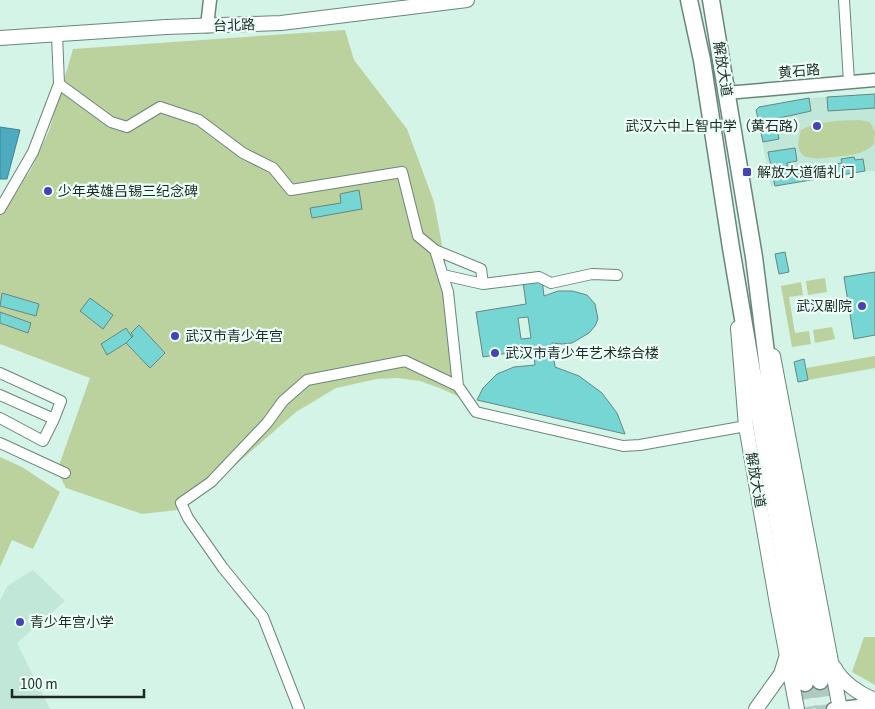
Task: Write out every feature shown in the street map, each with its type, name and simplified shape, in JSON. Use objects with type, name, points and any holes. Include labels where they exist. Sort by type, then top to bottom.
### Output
[{"type":"main road","name":"台北路","points":[[0,38],[281,23],[467,0]]},
{"type":"main road","name":"解放大道","points":[[689,0],[702,60],[731,248],[813,682],[781,472],[754,257]]},
{"type":"main road","name":"解放大道","points":[[711,0],[754,257],[831,660],[837,709]]},
{"type":"main road","name":"解放大道","points":[[731,248],[746,426],[777,604],[798,709]]},
{"type":"main road","points":[[756,709],[782,674],[787,655]]},
{"type":"main road","points":[[831,660],[840,677],[854,689],[875,700]]},
{"type":"street","points":[[206,26],[210,0]]},
{"type":"street","points":[[844,0],[849,82]]},
{"type":"street","points":[[0,210],[33,152],[58,84],[57,34]]},
{"type":"street","name":"黄石路","points":[[726,93],[875,80]]},
{"type":"street","points":[[58,84],[111,122],[127,127],[160,107],[199,120],[243,153],[274,168],[291,190],[402,172],[418,236],[435,250],[481,269],[483,284]]},
{"type":"street","points":[[435,250],[448,292],[458,386],[476,412],[614,445],[640,445],[746,426]]},
{"type":"street","points":[[443,275],[483,284],[539,277],[551,283],[592,274],[617,275]]},
{"type":"street","points":[[299,709],[262,617],[223,568],[188,518],[181,502],[211,482],[268,423],[283,401],[307,380],[405,361],[458,386]]},
{"type":"street","points":[[0,373],[61,401],[43,441],[0,418]]},
{"type":"street","points":[[0,395],[54,419]]},
{"type":"street","points":[[0,443],[65,473]]},
{"type":"street","points":[[837,709],[875,704]]},
{"type":"shaded area","name":"武汉六中上智中学（黄石路）","points":[[875,94],[875,171],[771,186],[756,110],[759,107],[809,98]]},
{"type":"shaded area","name":"青少年宫小学","points":[[33,570],[65,601],[17,643],[50,709],[0,709],[0,601],[7,586]]},
{"type":"green space","points":[[345,30],[354,60],[407,129],[434,202],[450,288],[464,399],[420,381],[397,378],[377,379],[336,388],[296,412],[193,502],[177,510],[142,514],[66,488],[57,471],[90,378],[0,344],[0,206],[5,203],[30,171],[49,131],[73,49]]},
{"type":"green space","points":[[860,120],[870,122],[875,132],[874,144],[870,148],[851,155],[826,158],[811,158],[801,153],[799,140],[801,130],[815,124]]},
{"type":"green space","points":[[825,278],[827,292],[808,295],[806,281]]},
{"type":"green space","points":[[801,282],[803,295],[789,297],[795,333],[809,331],[811,344],[792,347],[781,286]]},
{"type":"green space","points":[[832,327],[835,339],[815,343],[813,330]]},
{"type":"green space","points":[[875,356],[875,368],[808,380],[806,368]]},
{"type":"green space","points":[[0,457],[22,467],[60,492],[33,549],[12,540],[0,567]]},
{"type":"green space","points":[[864,637],[875,637],[875,685],[852,672]]},
{"type":"water","points":[[0,127],[20,130],[7,179],[0,179]]},
{"type":"building","points":[[875,94],[875,108],[828,111],[827,97]]},
{"type":"building","points":[[809,98],[811,111],[775,119],[779,139],[763,142],[756,110],[759,107]]},
{"type":"building","points":[[795,148],[797,161],[787,163],[788,171],[842,163],[841,159],[854,157],[855,160],[863,159],[865,171],[775,186],[768,152]]},
{"type":"building","points":[[359,190],[362,209],[312,218],[310,208],[341,203],[340,194]]},
{"type":"building","points":[[785,252],[789,272],[779,274],[775,254]]},
{"type":"building","name":"武汉剧院","points":[[875,272],[875,335],[854,339],[844,277]]},
{"type":"building","name":"武汉市青少年艺术综合楼","points":[[542,279],[544,296],[558,291],[572,291],[587,295],[595,304],[598,319],[589,333],[572,343],[552,343],[555,367],[579,376],[602,393],[617,413],[625,434],[477,400],[483,388],[497,374],[514,367],[535,365],[533,349],[483,357],[476,312],[526,304],[523,282]],"holes":[[[528,317],[531,338],[521,339],[518,318]]]},
{"type":"building","points":[[2,293],[39,304],[36,316],[0,306]]},
{"type":"building","points":[[90,298],[113,315],[103,329],[80,311]]},
{"type":"building","points":[[0,312],[31,323],[28,333],[0,323]]},
{"type":"building","points":[[139,325],[165,353],[150,368],[126,343],[133,336],[131,333]]},
{"type":"building","points":[[126,328],[132,337],[107,355],[101,344]]},
{"type":"building","points":[[804,359],[808,380],[798,382],[794,362]]},
{"type":"tunnel","points":[[820,681],[824,709]]},
{"type":"tunnel","points":[[805,683],[810,709]]},
{"type":"place","name":"武汉六中上智中学（黄石路）","points":[[817,126]]},
{"type":"place","name":"解放大道循礼门","points":[[747,172]]},
{"type":"place","name":"少年英雄吕锡三纪念碑","points":[[48,191]]},
{"type":"place","name":"武汉剧院","points":[[862,306]]},
{"type":"place","name":"武汉市青少年宫","points":[[175,336]]},
{"type":"place","name":"武汉市青少年艺术综合楼","points":[[495,353]]},
{"type":"place","name":"青少年宫小学","points":[[20,622]]}]
